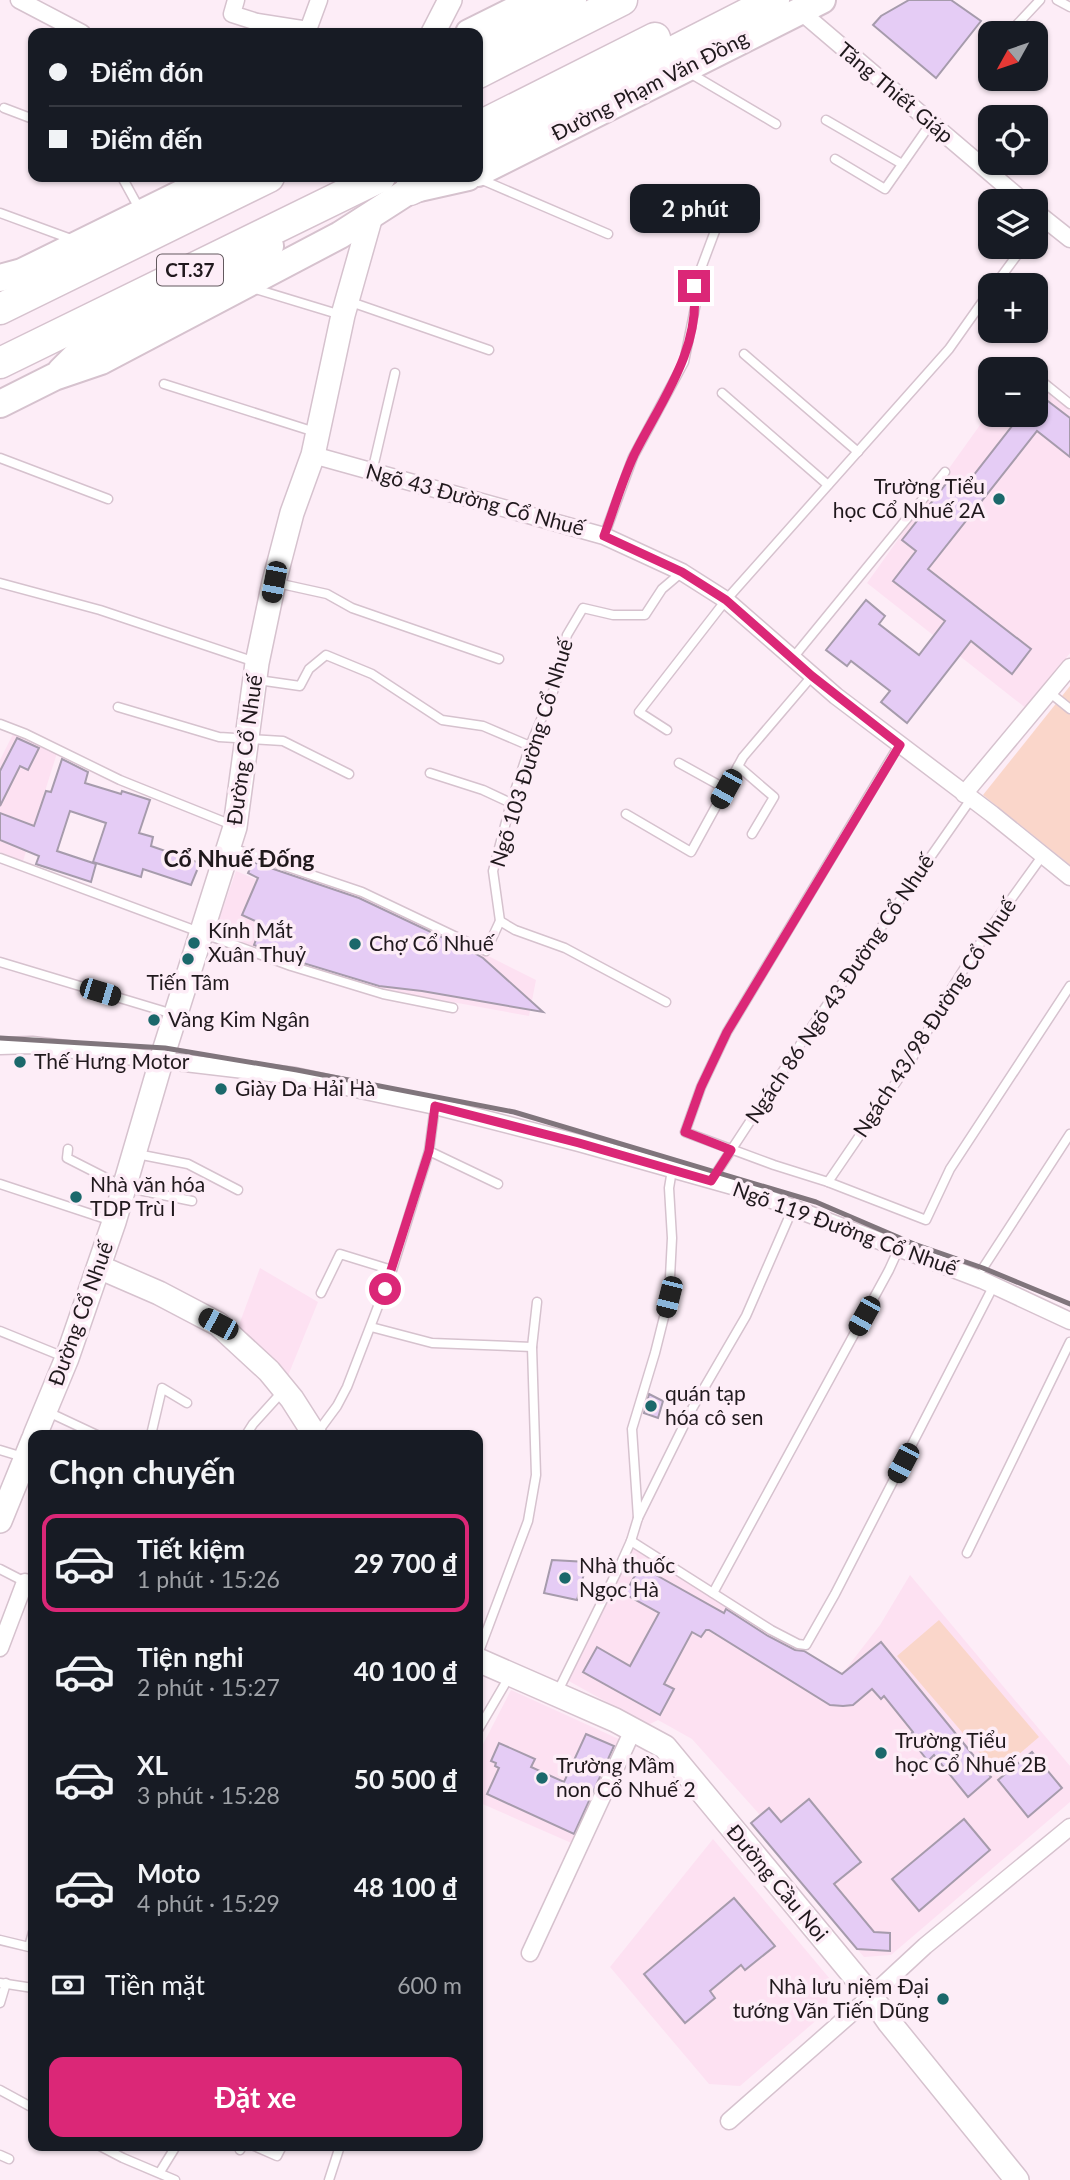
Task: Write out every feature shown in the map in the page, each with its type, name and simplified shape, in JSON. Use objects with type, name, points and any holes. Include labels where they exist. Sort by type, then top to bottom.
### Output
[{"type":"highway","points":[[483,44],[571,0]]},
{"type":"highway","points":[[483,70],[622,0]]},
{"type":"highway","points":[[483,124],[730,0]]},
{"type":"highway","points":[[483,153],[631,73],[799,4]]},
{"type":"highway","name":"CT.37","points":[[0,309],[260,182]]},
{"type":"highway","name":"CT.37","points":[[0,363],[370,182]]},
{"type":"main road","points":[[436,28],[450,0]]},
{"type":"main road","points":[[479,28],[535,0]]},
{"type":"main road","points":[[483,62],[607,0]]},
{"type":"main road","name":"Đường Phạm Văn Đồng","points":[[483,136],[755,0]]},
{"type":"main road","name":"Đường Phạm Văn Đồng","points":[[483,171],[682,69],[799,4]]},
{"type":"main road","points":[[0,292],[11,275],[205,182]]},
{"type":"main road","points":[[54,377],[89,343],[406,184],[424,182]]},
{"type":"main road","points":[[0,404],[54,377],[102,361],[340,236],[371,216],[406,184]]},
{"type":"main road","name":"Đường Cổ Nhuế","points":[[37,1430],[67,1358],[114,1222],[175,1015],[232,837],[256,671],[274,582],[292,513],[316,444],[346,308],[371,216]]},
{"type":"main road","points":[[99,1267],[159,1293],[218,1324],[269,1371],[312,1430]]},
{"type":"main road","points":[[0,1521],[28,1454]]},
{"type":"main road","name":"Đường Cầu Noi","points":[[483,1662],[556,1693],[634,1730],[665,1748],[871,1996],[1017,2180]]},
{"type":"street","points":[[19,0],[72,28]]},
{"type":"street","points":[[236,0],[232,14],[257,22],[295,28]]},
{"type":"street","points":[[309,28],[318,0]]},
{"type":"street","name":"Tăng Thiết Giáp","points":[[799,4],[1009,189]]},
{"type":"street","points":[[1048,226],[1070,239]]},
{"type":"street","name":"Ngõ 43 Đường Cổ Nhuế","points":[[316,444],[372,471],[604,536],[682,572],[726,600],[812,676],[1070,877]]},
{"type":"street","points":[[968,796],[1070,667]]},
{"type":"street","name":"Ngõ 119 Đường Cổ Nhuế","points":[[0,1046],[32,1045],[296,1076],[435,1106],[579,1143],[711,1181],[759,1190],[994,1285],[1070,1321]]},
{"type":"street","points":[[0,1648],[28,1586]]},
{"type":"street","points":[[530,1953],[634,1730]]},
{"type":"street","points":[[729,2120],[925,1946],[1070,1827]]},
{"type":"lane","points":[[1020,21],[1040,0]]},
{"type":"lane","points":[[1057,0],[1070,7]]},
{"type":"lane","points":[[682,69],[776,124]]},
{"type":"lane","points":[[4,108],[28,117]]},
{"type":"lane","points":[[826,120],[902,164]]},
{"type":"lane","points":[[835,159],[885,189],[931,123]]},
{"type":"lane","points":[[483,178],[608,234]]},
{"type":"lane","points":[[125,182],[141,213]]},
{"type":"lane","points":[[0,213],[81,243]]},
{"type":"lane","points":[[604,536],[633,457],[684,362],[696,303],[694,286],[718,222]]},
{"type":"lane","points":[[244,286],[346,308],[489,350]]},
{"type":"lane","points":[[667,730],[639,712],[726,600],[949,349],[978,308]]},
{"type":"lane","points":[[744,354],[858,452]]},
{"type":"lane","points":[[372,471],[395,373]]},
{"type":"lane","points":[[164,384],[316,444]]},
{"type":"lane","points":[[1048,386],[1070,404]]},
{"type":"lane","points":[[722,393],[828,485]]},
{"type":"lane","points":[[0,458],[108,499]]},
{"type":"lane","points":[[792,659],[945,472]]},
{"type":"lane","name":"Ngõ 103 Đường Cổ Nhuế","points":[[500,921],[493,872],[511,803],[530,746],[554,689],[567,635],[583,608],[613,615],[645,615],[662,589],[682,572]]},
{"type":"lane","points":[[274,582],[327,594],[352,608],[499,659]]},
{"type":"lane","points":[[0,583],[100,610],[300,686],[309,669],[326,654],[372,674],[442,720],[484,726],[530,746]]},
{"type":"lane","points":[[626,814],[691,852],[743,757],[812,676]]},
{"type":"lane","points":[[1049,692],[1070,709]]},
{"type":"lane","points":[[118,707],[219,737],[283,741],[349,774]]},
{"type":"lane","points":[[0,724],[26,734],[232,837],[362,892],[486,951],[500,921],[515,930],[565,948],[666,1002]]},
{"type":"lane","points":[[900,745],[727,1032],[701,1087],[685,1132],[926,1220],[950,1169],[1070,986]]},
{"type":"lane","points":[[679,763],[726,789]]},
{"type":"lane","points":[[738,765],[775,797],[752,834]]},
{"type":"lane","points":[[430,773],[483,790],[511,803]]},
{"type":"lane","name":"Ngách 86 Ngõ 43 Đường Cổ Nhuế","points":[[711,1181],[968,796]]},
{"type":"lane","name":"Ngách 43/98 Đường Cổ Nhuế","points":[[828,1182],[910,1062],[986,934],[1043,855]]},
{"type":"lane","points":[[0,858],[304,970],[383,994],[453,1008]]},
{"type":"lane","points":[[0,962],[175,1015]]},
{"type":"lane","points":[[319,1430],[347,1387],[392,1270],[429,1151],[435,1106]]},
{"type":"lane","points":[[983,1268],[1070,1134]]},
{"type":"lane","points":[[68,1149],[67,1158],[124,1187],[192,1201]]},
{"type":"lane","points":[[429,1151],[498,1184]]},
{"type":"lane","points":[[134,1153],[188,1164],[238,1190]]},
{"type":"lane","points":[[638,1518],[632,1429],[669,1297],[672,1170]]},
{"type":"lane","points":[[0,1184],[114,1222]]},
{"type":"lane","points":[[556,1693],[631,1541],[638,1518],[694,1407],[806,1208]]},
{"type":"lane","points":[[713,1593],[899,1248]]},
{"type":"lane","points":[[321,1293],[340,1254],[392,1270]]},
{"type":"lane","points":[[631,1541],[789,1640],[806,1645],[994,1285]]},
{"type":"lane","points":[[483,1641],[528,1521],[536,1475],[532,1347],[537,1302]]},
{"type":"lane","points":[[370,1327],[432,1343],[532,1347]]},
{"type":"lane","points":[[0,1331],[67,1358]]},
{"type":"lane","points":[[967,1553],[1070,1342]]},
{"type":"lane","points":[[152,1430],[162,1388],[187,1403]]},
{"type":"lane","points":[[249,1430],[284,1389]]},
{"type":"lane","points":[[45,1411],[86,1430]]},
{"type":"lane","points":[[0,1451],[28,1449]]},
{"type":"lane","points":[[0,1569],[28,1583]]},
{"type":"lane","points":[[483,1722],[511,1674]]},
{"type":"lane","points":[[0,1940],[28,1947]]},
{"type":"lane","points":[[0,2003],[3,1983],[28,1988]]},
{"type":"lane","points":[[0,2090],[28,2106]]},
{"type":"lane","points":[[110,2151],[175,2180]]},
{"type":"lane","points":[[160,2172],[173,2151]]},
{"type":"lane","points":[[266,2151],[277,2156],[280,2151]]},
{"type":"lane","points":[[329,2180],[338,2151]]},
{"type":"lane","points":[[0,2155],[9,2159]]},
{"type":"shaded area","name":"Trường Tiểu học Cổ Nhuế 2A","points":[[1048,392],[1070,410],[1070,653],[1027,709],[867,583],[979,427],[1048,427]]},
{"type":"shaded area","points":[[1070,686],[1070,865],[983,795]]},
{"type":"shaded area","points":[[14,732],[57,753],[23,861],[0,852],[0,760]]},
{"type":"shaded area","name":"Chợ Cổ Nhuế","points":[[236,871],[290,893],[300,872],[393,908],[536,980],[529,1016],[364,986],[318,973],[215,931]]},
{"type":"shaded area","points":[[260,1268],[318,1302],[285,1383],[236,1333]]},
{"type":"shaded area","name":"Trường Tiểu học Cổ Nhuế 2B","points":[[631,1546],[842,1674],[880,1625],[910,1575],[1070,1766],[1070,1802],[891,1955],[864,1957],[751,1823],[760,1815],[692,1739],[658,1720],[648,1725],[567,1680]]},
{"type":"shaded area","points":[[939,1620],[1039,1737],[997,1773],[897,1656]]},
{"type":"shaded area","name":"Trường Mầm non Cổ Nhuế 2","points":[[511,1690],[623,1741],[576,1845],[483,1804],[483,1744]]},
{"type":"shaded area","points":[[713,1839],[830,1979],[826,2012],[740,2086],[709,2084],[610,1967]]},
{"type":"building","points":[[909,0],[951,0],[981,21],[978,21],[978,25],[936,78],[873,25],[881,16]]},
{"type":"building","points":[[1048,401],[1070,418],[1070,457],[1037,431],[928,569],[1031,649],[1012,674],[971,641],[907,723],[881,702],[890,691],[851,661],[847,666],[826,650],[866,600],[885,616],[879,624],[919,655],[945,621],[893,581],[916,551],[902,540],[949,480],[962,490],[1011,427],[1048,427]]},
{"type":"building","points":[[17,738],[39,748],[28,770],[20,766],[0,806],[0,771]]},
{"type":"building","points":[[62,759],[88,772],[85,783],[150,800],[139,833],[153,837],[151,846],[200,863],[191,885],[143,869],[141,877],[93,862],[106,823],[70,811],[57,851],[96,864],[91,882],[36,864],[39,856],[0,840],[0,813],[34,826],[46,791],[51,792]]},
{"type":"building","name":"Chợ Cổ Nhuế","points":[[253,862],[359,898],[469,950],[483,958],[543,1012],[379,986],[254,945],[262,924],[242,915],[258,878],[248,873]]},
{"type":"building","name":"quán tạp hóa cô sen","points":[[649,1394],[663,1401],[658,1418],[644,1413]]},
{"type":"building","name":"Nhà thuốc Ngọc Hà","points":[[552,1560],[587,1562],[577,1600],[544,1593]]},
{"type":"building","points":[[640,1566],[724,1613],[726,1609],[768,1636],[795,1650],[804,1651],[842,1674],[881,1642],[991,1777],[968,1797],[934,1755],[928,1761],[908,1736],[913,1732],[884,1696],[881,1699],[872,1689],[853,1705],[830,1705],[709,1630],[701,1637],[692,1632],[664,1684],[674,1689],[660,1715],[583,1672],[597,1647],[630,1666],[659,1613],[625,1594]]},
{"type":"building","points":[[586,1734],[614,1746],[574,1834],[487,1794],[499,1768],[491,1761],[499,1743],[535,1759],[531,1767],[564,1782]]},
{"type":"building","points":[[1032,1752],[1062,1788],[1028,1817],[998,1780]]},
{"type":"building","points":[[809,1799],[861,1862],[834,1884],[874,1932],[890,1933],[890,1951],[857,1949],[751,1823],[769,1808],[781,1822]]},
{"type":"building","points":[[964,1819],[990,1850],[919,1911],[892,1879]]},
{"type":"building","points":[[734,1898],[775,1946],[745,1970],[741,1965],[710,1991],[715,1998],[685,2023],[644,1974]]},
{"type":"railway","points":[[0,1038],[165,1048],[297,1070],[514,1112],[816,1202],[914,1244],[983,1268],[1070,1304]]},
{"type":"place","name":"Trường Tiểu học Cổ Nhuế 2A","points":[[999,499]]},
{"type":"place","name":"Kính Mắt Xuân Thuỷ","points":[[194,943]]},
{"type":"place","name":"Chợ Cổ Nhuế","points":[[355,944]]},
{"type":"place","name":"Tiến Tâm","points":[[188,959]]},
{"type":"place","name":"Vàng Kim Ngân","points":[[154,1020]]},
{"type":"place","name":"Thế Hưng Motor","points":[[20,1062]]},
{"type":"place","name":"Giày Da Hải Hà","points":[[221,1089]]},
{"type":"place","name":"Nhà văn hóa TDP Trù I","points":[[76,1197]]},
{"type":"place","name":"quán tạp hóa cô sen","points":[[651,1406]]},
{"type":"place","name":"Nhà thuốc Ngọc Hà","points":[[565,1578]]},
{"type":"place","name":"Trường Tiểu học Cổ Nhuế 2B","points":[[881,1753]]},
{"type":"place","name":"Trường Mầm non Cổ Nhuế 2","points":[[542,1778]]},
{"type":"place","name":"Nhà lưu niệm Đại tướng Văn Tiến Dũng","points":[[943,1999]]},
{"type":"district","name":"Cổ Nhuế Đống","points":[[239,859]]},
{"type":"route","points":[[385,1289],[429,1151],[435,1106],[711,1181],[731,1150],[685,1132],[701,1087],[727,1032],[900,745],[836,696],[726,600],[682,572],[604,536],[633,457],[684,362],[696,303],[694,286]]}]
